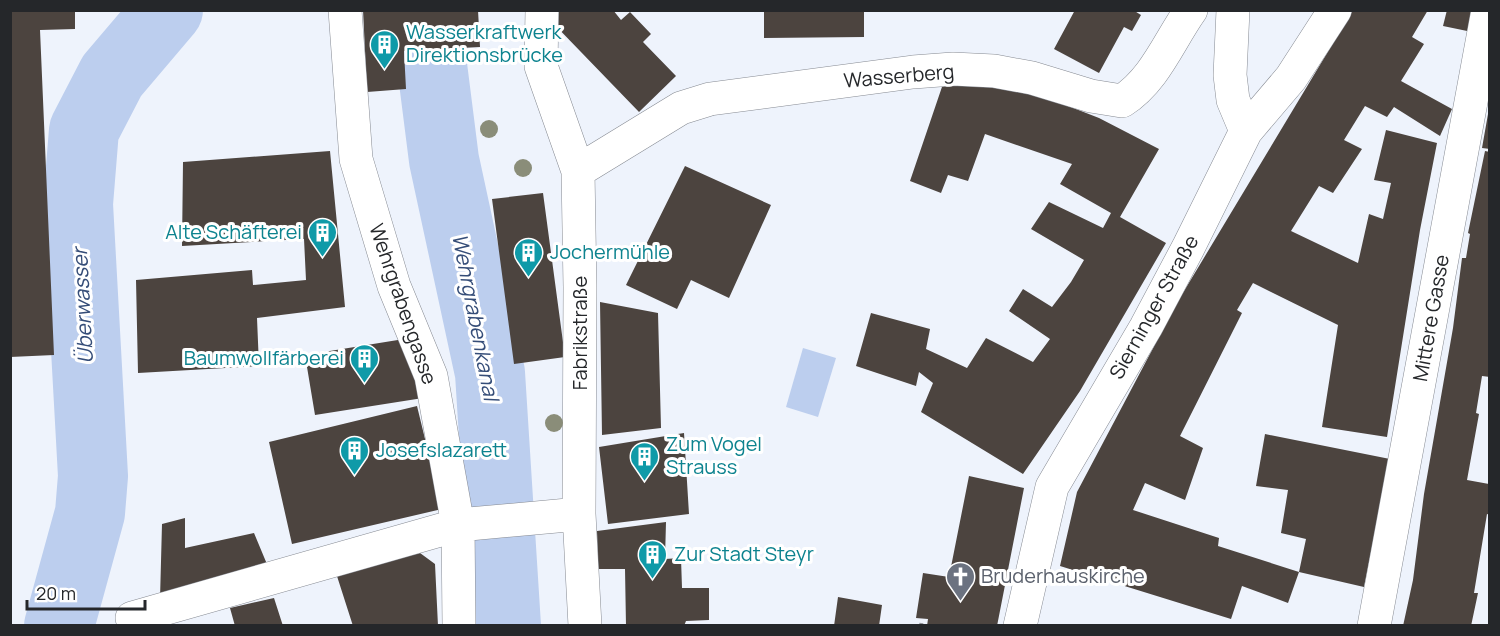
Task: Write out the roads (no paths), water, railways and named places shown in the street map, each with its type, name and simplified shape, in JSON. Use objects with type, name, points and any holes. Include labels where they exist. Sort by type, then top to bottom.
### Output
[{"type":"street","name":"Wehrgrabengasse","points":[[345,10],[356,159],[394,286],[431,376],[465,524],[459,626]]},
{"type":"street","name":"Fabrikstraße","points":[[542,10],[541,66],[578,171],[580,287],[566,514],[585,626]]},
{"type":"street","name":"Wasserberg","points":[[578,171],[681,108],[710,99],[775,90],[952,69],[994,71],[1032,78],[1091,96],[1122,100],[1135,92],[1152,72],[1191,10]]},
{"type":"street","points":[[1233,10],[1230,75],[1233,100],[1246,131]]},
{"type":"street","name":"Sierninger Straße","points":[[1020,626],[1052,487],[1151,317],[1246,131],[1291,78],[1335,10]]},
{"type":"street","name":"Mittere Gasse","points":[[1374,626],[1488,10]]},
{"type":"street","points":[[132,618],[465,524],[566,514]]},
{"type":"water","points":[[803,348],[836,358],[818,417],[786,407]]},
{"type":"waterway","name":"Überwasser","points":[[59,626],[90,513],[93,476],[78,204],[84,130],[112,76],[168,10]]},
{"type":"waterway","name":"Wehrgrabenkanal","points":[[425,10],[444,160],[490,373],[506,626]]},
{"type":"place","name":"Wasserkraftwerk Direktionsbrücke","points":[[385,70]]},
{"type":"place","name":"Alte Schäfterei","points":[[323,258]]},
{"type":"place","name":"Jochermühle","points":[[529,278]]},
{"type":"place","name":"Baumwollfärberei","points":[[365,384]]},
{"type":"place","name":"Josefslazarett","points":[[355,476]]},
{"type":"place","name":"Zum Vogel Strauss","points":[[645,482]]},
{"type":"place","name":"Zur Stadt Steyr","points":[[653,580]]},
{"type":"place","name":"Bruderhauskirche","points":[[960,602]]}]
